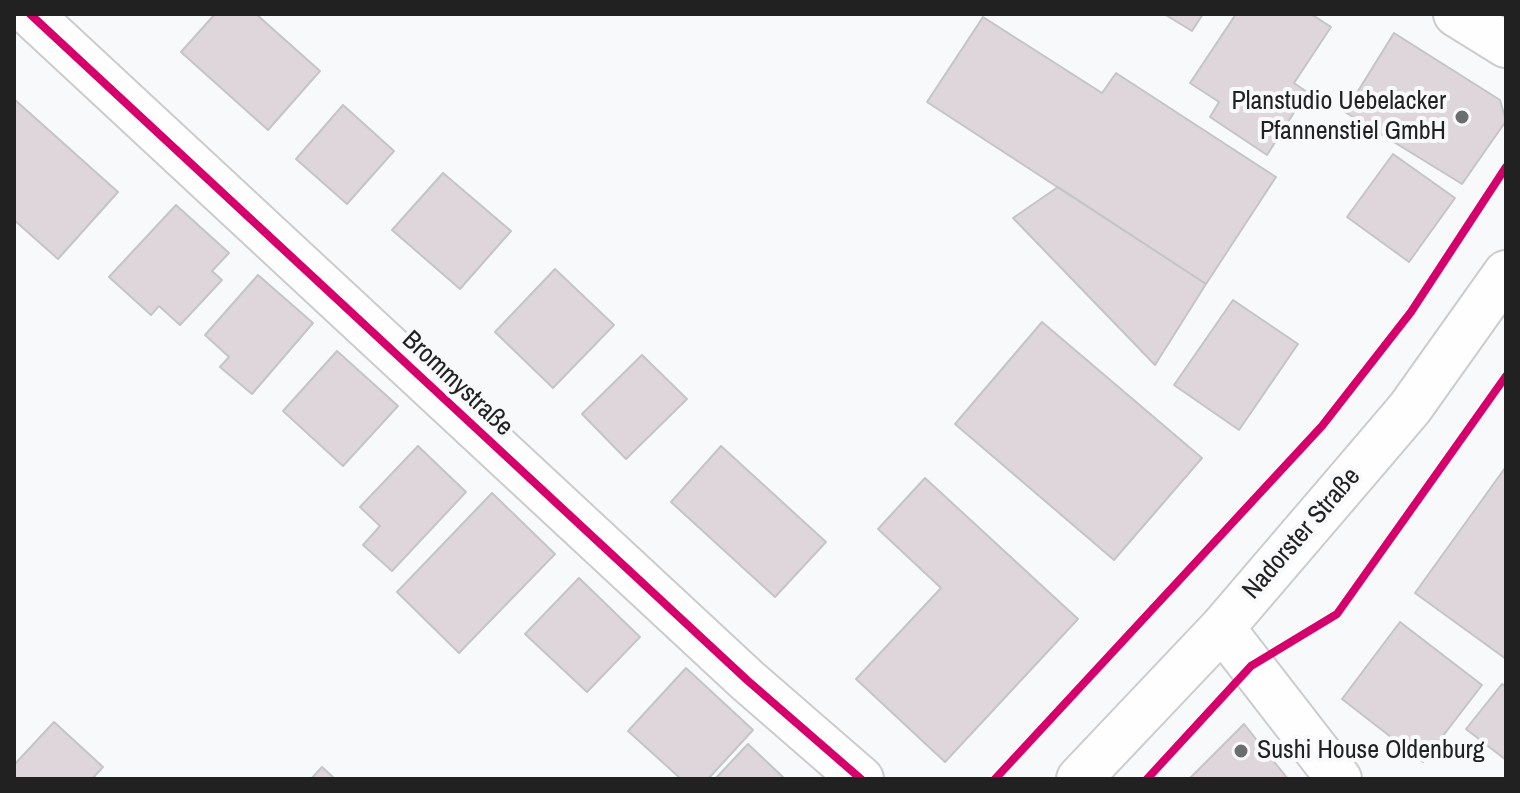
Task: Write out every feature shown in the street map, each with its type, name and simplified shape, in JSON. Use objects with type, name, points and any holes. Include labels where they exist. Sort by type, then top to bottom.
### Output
[{"type":"street","name":"Brommystraße","points":[[30,14],[735,669],[861,779]]},
{"type":"street","points":[[1456,14],[1506,45]]},
{"type":"street","name":"Nadorster Straße","points":[[1079,779],[1222,628],[1410,408],[1506,273]]},
{"type":"street","points":[[1222,628],[1339,779]]},
{"type":"building","points":[[215,14],[256,14],[320,71],[268,130],[181,52]]},
{"type":"building","points":[[1164,14],[1203,14],[1192,31]]},
{"type":"building","points":[[1236,14],[1311,14],[1331,27],[1294,83],[1307,92],[1267,155],[1210,117],[1219,102],[1190,83]]},
{"type":"building","points":[[983,17],[1102,93],[1116,73],[1276,177],[1206,284],[927,102]]},
{"type":"building","points":[[1394,33],[1500,100],[1506,121],[1462,184],[1345,112]]},
{"type":"building","points":[[14,99],[118,192],[58,259],[14,220]]},
{"type":"building","points":[[343,105],[394,151],[347,204],[296,159]]},
{"type":"building","points":[[1393,154],[1455,198],[1409,262],[1347,217]]},
{"type":"building","points":[[443,173],[511,231],[460,289],[392,230]]},
{"type":"building","points":[[1058,187],[1206,284],[1155,365],[1013,218]]},
{"type":"building","points":[[176,205],[229,253],[212,271],[222,280],[180,325],[159,306],[151,315],[109,277]]},
{"type":"building","points":[[555,269],[614,325],[553,388],[495,332]]},
{"type":"building","points":[[258,275],[313,323],[252,394],[220,367],[229,357],[205,335]]},
{"type":"building","points":[[1233,300],[1298,344],[1239,430],[1174,385]]},
{"type":"building","points":[[1042,322],[1202,458],[1114,560],[955,424]]},
{"type":"building","points":[[337,351],[398,406],[343,466],[283,411]]},
{"type":"building","points":[[642,355],[687,399],[626,459],[582,414]]},
{"type":"building","points":[[418,446],[466,492],[392,571],[363,545],[380,526],[360,507]]},
{"type":"building","points":[[721,446],[826,542],[775,597],[671,502]]},
{"type":"building","points":[[1506,469],[1506,659],[1415,593]]},
{"type":"building","points":[[925,478],[1078,619],[945,762],[856,679],[941,588],[878,529]]},
{"type":"building","points":[[492,493],[555,554],[459,653],[397,592]]},
{"type":"building","points":[[579,578],[640,637],[587,692],[525,634]]},
{"type":"building","points":[[1400,622],[1482,685],[1423,762],[1342,699]]},
{"type":"building","points":[[686,668],[753,730],[708,779],[681,779],[628,731]]},
{"type":"building","points":[[1502,684],[1506,687],[1506,760],[1466,729]]},
{"type":"building","points":[[54,722],[103,767],[92,779],[14,779],[14,765]]},
{"type":"building","name":"Sushi House Oldenburg","points":[[1244,724],[1288,779],[1189,779]]},
{"type":"building","points":[[748,744],[785,779],[715,779]]},
{"type":"building","points":[[322,767],[335,779],[311,779]]},
{"type":"cycle path","points":[[30,14],[747,680],[861,779]]},
{"type":"cycle path","points":[[995,779],[1322,426],[1411,312],[1506,167]]},
{"type":"cycle path","points":[[1147,779],[1251,666],[1337,614],[1506,376]]},
{"type":"place","name":"Planstudio Uebelacker Pfannenstiel GmbH","points":[[1462,117]]},
{"type":"place","name":"Sushi House Oldenburg","points":[[1241,751]]}]
